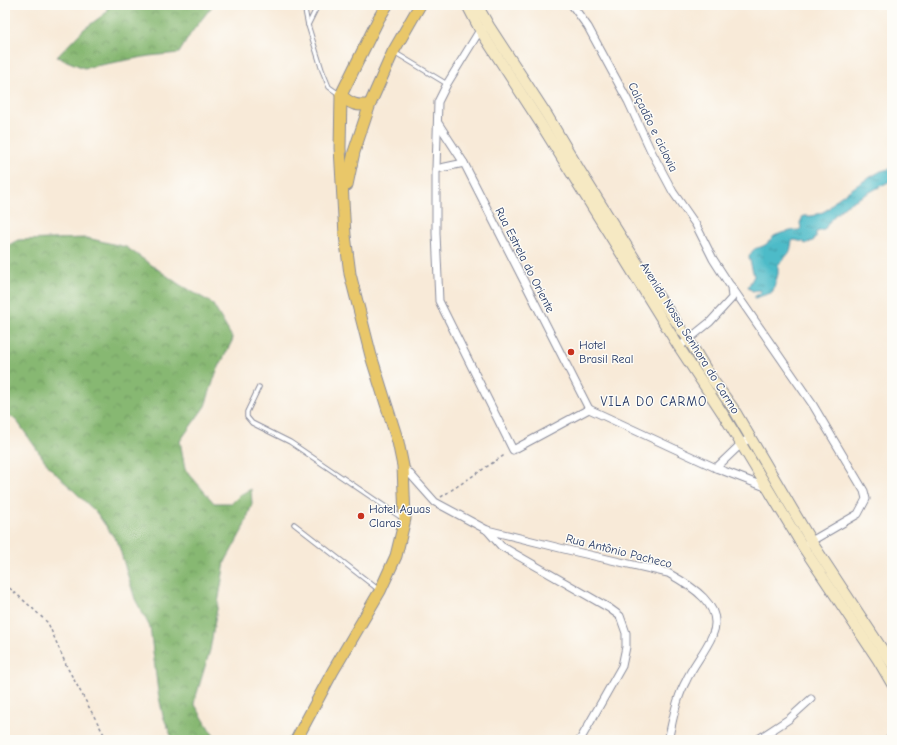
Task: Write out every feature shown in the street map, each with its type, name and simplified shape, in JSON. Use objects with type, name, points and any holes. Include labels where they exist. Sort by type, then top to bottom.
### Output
[{"type":"main road","points":[[296,740],[333,671],[380,591],[396,556],[404,519],[403,466],[398,442],[371,356],[350,274],[345,235],[340,148],[341,96],[379,18],[387,5]]},
{"type":"main road","points":[[344,202],[354,152],[370,104],[393,52],[420,5]]},
{"type":"main road","points":[[341,96],[354,105],[362,106],[370,104]]},
{"type":"street","name":"Avenida Nossa Senhora do Carmo","points":[[467,5],[484,28],[543,118],[653,296],[679,347],[708,382],[733,408],[778,483],[807,544]]},
{"type":"street","name":"Avenida Nossa Senhora do Carmo","points":[[477,5],[484,28]]},
{"type":"street","name":"Calçadão e ciclovia","points":[[572,5],[588,27],[602,52],[628,101],[650,149],[670,186],[696,225],[713,259]]},
{"type":"street","points":[[484,28],[447,84],[438,102],[436,232],[439,301],[513,450],[589,409],[716,468],[768,488],[778,483]]},
{"type":"street","name":"Rua Estrela do Oriente","points":[[438,122],[464,163],[589,409]]},
{"type":"street","points":[[436,169],[464,163]]},
{"type":"street","points":[[679,347],[710,322],[732,298],[731,287],[713,259]]},
{"type":"street","points":[[713,259],[813,405],[864,491],[866,500],[858,514],[807,544]]},
{"type":"street","name":"Avenida Nossa Senhora do Carmo","points":[[653,296],[688,339],[708,382],[741,444],[768,488],[882,656],[892,684]]},
{"type":"street","points":[[716,468],[741,444],[750,438]]},
{"type":"street","points":[[403,466],[435,502],[487,530],[501,546],[609,608],[620,616],[626,633],[626,647],[622,666],[580,740]]},
{"type":"street","name":"Rua Antônio Pacheco","points":[[487,530],[668,573],[703,596],[714,612],[716,624],[713,636],[686,680],[680,693],[668,740]]},
{"type":"street","name":"Avenida Nossa Senhora do Carmo","points":[[882,656],[892,664]]},
{"type":"street","points":[[757,740],[790,719],[811,699]]},
{"type":"street","points":[[888,740],[892,736]]},
{"type":"lane","points":[[304,5],[308,25],[322,70],[329,87],[341,96]]},
{"type":"lane","points":[[308,25],[318,5]]},
{"type":"lane","points":[[393,52],[447,84]]},
{"type":"lane","points":[[259,387],[247,412],[247,417],[252,423],[290,442],[404,519]]},
{"type":"lane","points":[[294,524],[380,591]]},
{"type":"path","points":[[435,502],[513,450]]},
{"type":"path","points":[[5,584],[48,623],[67,667],[107,740]]},
{"type":"green space","points":[[108,5],[213,5],[191,33],[179,53],[149,56],[84,68],[57,57],[84,29],[106,13]]},
{"type":"green space","points":[[87,238],[126,247],[180,285],[212,303],[233,339],[216,373],[205,406],[180,441],[185,469],[214,503],[232,503],[240,495],[251,489],[252,504],[243,529],[225,562],[210,650],[194,703],[211,732],[219,740],[173,740],[163,716],[158,692],[150,627],[135,599],[118,543],[96,512],[50,468],[17,421],[5,412],[5,247],[18,240]]},
{"type":"water","points":[[892,168],[892,180],[846,205],[831,219],[824,230],[816,232],[816,237],[813,241],[805,244],[804,242],[792,241],[790,252],[778,265],[778,274],[773,291],[755,298],[755,296],[761,293],[760,290],[752,291],[748,287],[754,276],[749,257],[754,249],[766,244],[777,235],[799,230],[801,228],[800,223],[803,216],[812,216],[823,212],[828,209],[837,199],[862,182],[881,171]]},
{"type":"place","name":"Hotel Brasil Real","points":[[571,352]]},
{"type":"place","name":"Hotel Aguas Claras","points":[[361,516]]},
{"type":"district","name":"VILA DO CARMO","points":[[654,401]]}]
